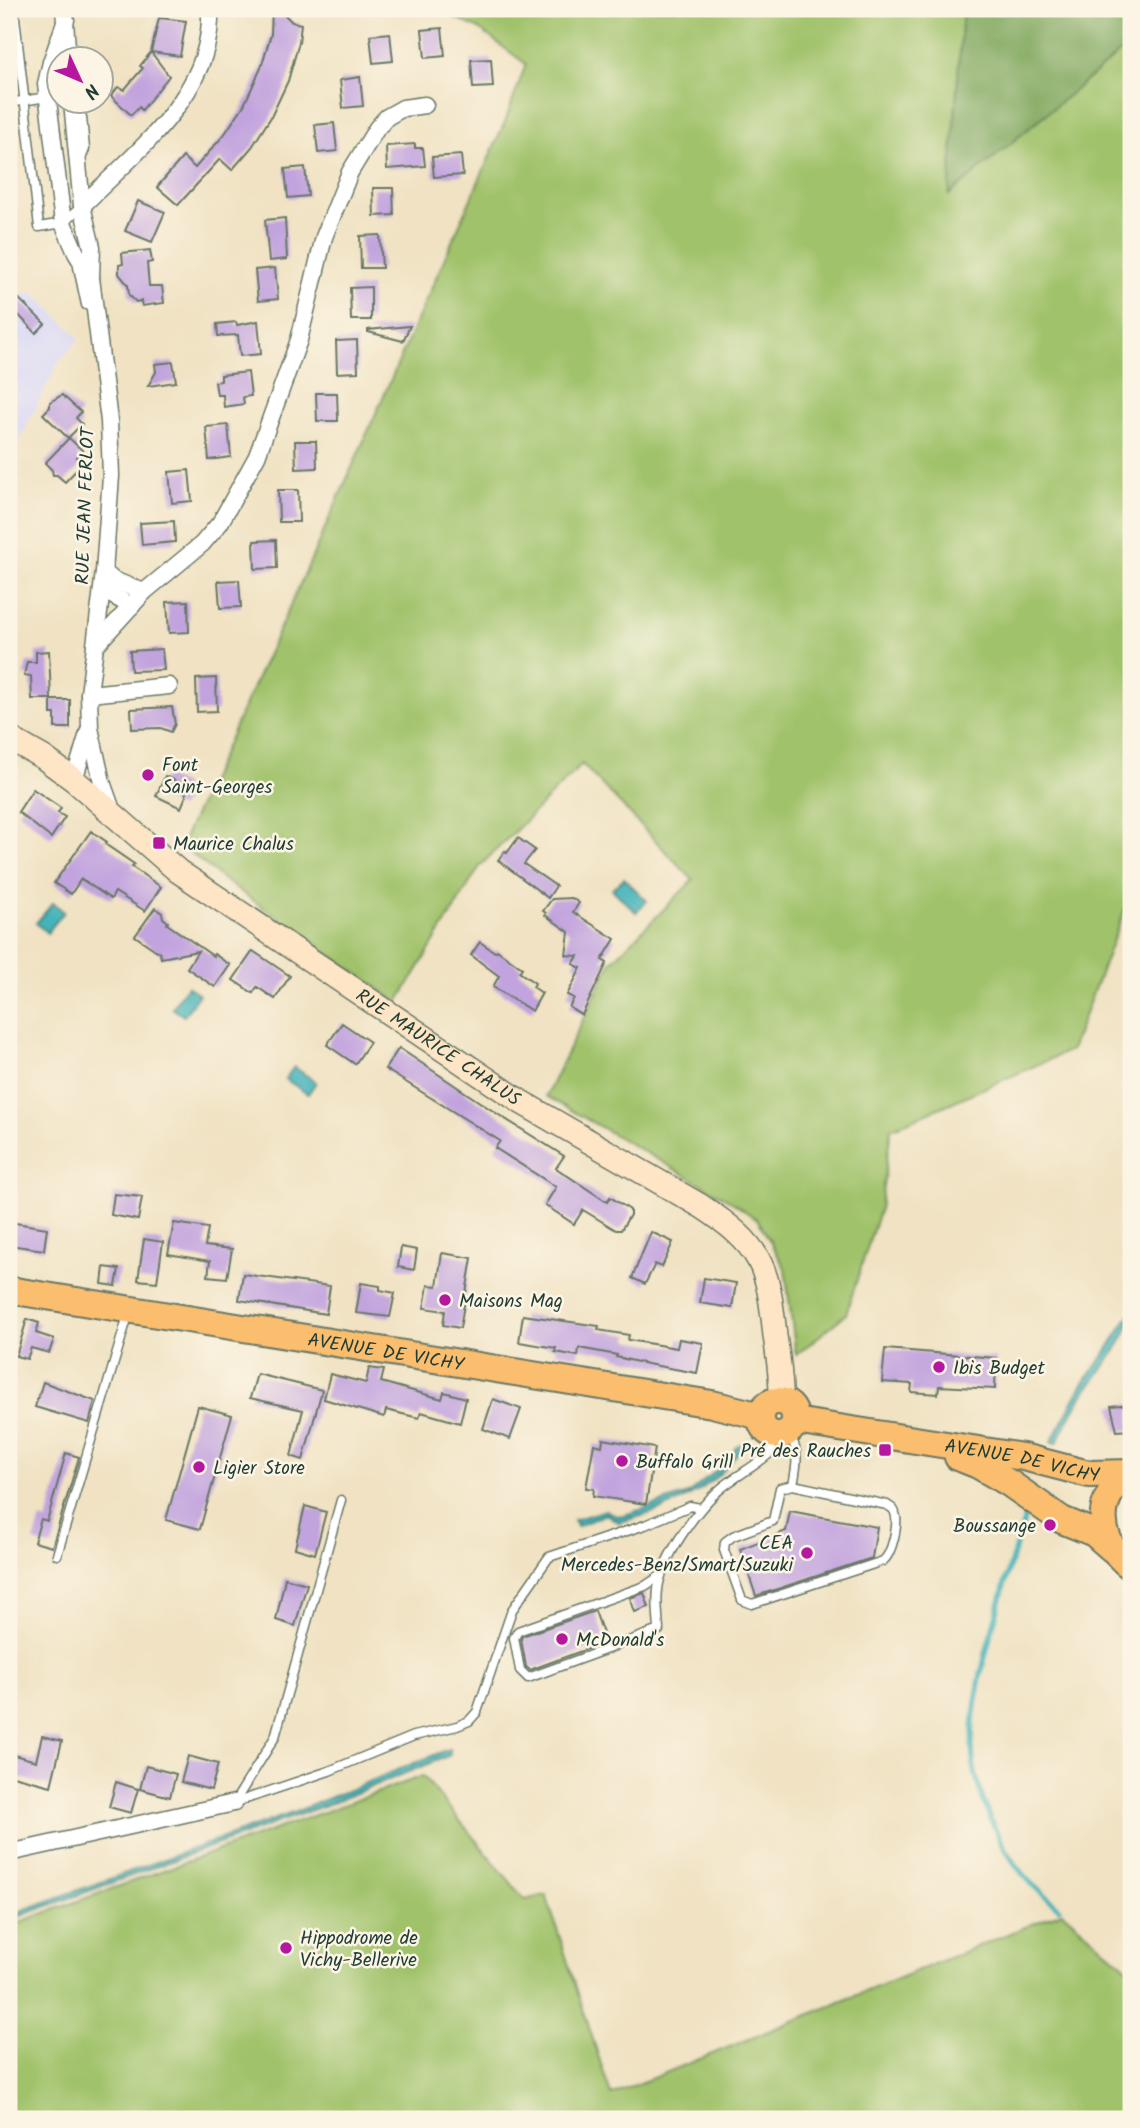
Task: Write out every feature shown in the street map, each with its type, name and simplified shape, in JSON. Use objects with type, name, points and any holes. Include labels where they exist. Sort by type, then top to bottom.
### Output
[{"type":"main road","name":"AVENUE DE VICHY","points":[[9,1290],[712,1404],[780,1421],[1023,1457],[1089,1474],[1130,1473]]},
{"type":"main road","name":"AVENUE DE VICHY","points":[[916,1442],[978,1465],[1009,1483],[1062,1520],[1094,1533],[1131,1567]]},
{"type":"main road","points":[[1111,1548],[1103,1521],[1105,1507],[1118,1482],[1130,1473]]},
{"type":"street","points":[[82,206],[168,118],[188,91],[206,46],[210,9]]},
{"type":"street","name":"RUE JEAN FERLOT","points":[[65,15],[67,46]]},
{"type":"street","name":"RUE JEAN FERLOT","points":[[56,46],[65,15]]},
{"type":"street","points":[[95,646],[144,592],[202,544],[220,523],[257,456],[299,340],[324,237],[350,172],[387,117],[403,108],[425,105]]},
{"type":"street","name":"RUE JEAN FERLOT","points":[[55,116],[63,223],[76,253],[92,278]]},
{"type":"street","name":"RUE JEAN FERLOT","points":[[73,116],[82,206],[92,247],[95,309],[109,421],[111,476],[104,572],[89,694],[90,728],[102,782],[113,813]]},
{"type":"street","points":[[104,572],[113,580],[144,592]]},
{"type":"street","points":[[102,590],[132,606]]},
{"type":"street","points":[[89,694],[169,686]]},
{"type":"street","name":"RUE JEAN FERLOT","points":[[74,780],[90,728]]},
{"type":"street","name":"RUE MAURICE CHALUS","points":[[9,738],[44,758],[74,780],[178,871],[522,1102],[727,1223],[745,1240],[762,1264],[771,1292],[780,1421]]},
{"type":"street","points":[[9,1853],[234,1803]]},
{"type":"lane","points":[[14,9],[39,227],[63,223],[82,206]]},
{"type":"lane","points":[[9,103],[46,96]]},
{"type":"lane","points":[[76,253],[86,305],[95,309]]},
{"type":"lane","points":[[57,1555],[130,1309]]},
{"type":"lane","points":[[780,1421],[793,1440],[798,1457],[793,1485]]},
{"type":"lane","points":[[660,1576],[645,1586],[519,1631],[514,1638],[520,1670],[528,1678],[659,1630],[660,1576],[700,1508],[718,1491],[771,1452],[780,1421]]},
{"type":"lane","points":[[793,1485],[887,1505],[896,1515],[891,1552],[883,1561],[752,1604],[742,1600],[723,1550],[725,1542],[733,1536],[773,1521],[780,1488],[793,1485]]},
{"type":"lane","points":[[234,1803],[275,1737],[341,1500]]},
{"type":"lane","points":[[234,1803],[330,1771],[414,1736],[469,1721],[477,1712],[512,1610],[549,1557],[645,1525],[690,1506],[700,1508]]},
{"type":"shaded area","points":[[9,287],[15,293],[34,293],[78,340],[59,361],[9,461]]},
{"type":"green space","points":[[437,9],[963,9],[950,194],[1131,43],[1131,893],[1071,1050],[891,1129],[880,1208],[846,1314],[796,1355],[785,1268],[758,1220],[729,1200],[546,1096],[611,962],[693,880],[582,764],[480,866],[398,1002],[221,878],[181,845],[505,122],[526,64],[479,29]]},
{"type":"green space","points":[[963,9],[1131,9],[1131,43],[949,195]]},
{"type":"green space","name":"Hippodrome de Vichy-Bellerive","points":[[423,1776],[525,1900],[546,1895],[611,2095],[1062,1912],[1131,1971],[1131,2119],[9,2119],[9,1926]]},
{"type":"water","points":[[624,878],[647,901],[636,912],[612,889]]},
{"type":"water","points":[[53,903],[64,912],[47,933],[36,923]]},
{"type":"water","points":[[187,986],[199,994],[184,1016],[172,1008]]},
{"type":"water","points":[[294,1067],[316,1082],[308,1094],[285,1079]]},
{"type":"water","points":[[1131,1312],[1130,1322],[1120,1344],[1079,1401],[1057,1443],[1051,1442],[1081,1387]]},
{"type":"water","points":[[745,1442],[744,1448],[740,1449],[716,1477],[687,1498],[654,1512],[618,1522],[606,1514],[577,1526],[573,1520],[606,1510],[616,1516],[625,1515],[688,1494],[721,1467],[736,1447]]},
{"type":"water","points":[[449,1749],[450,1755],[331,1803],[9,1920],[9,1915],[295,1812]]},
{"type":"building","points":[[272,9],[279,9],[292,22],[301,24],[288,81],[271,117],[252,147],[232,170],[220,159],[178,205],[157,187],[183,157],[195,168],[224,135],[244,105],[261,68],[271,34]]},
{"type":"building","points":[[159,18],[186,21],[180,56],[151,52]]},
{"type":"building","points":[[442,28],[445,56],[425,58],[422,30]]},
{"type":"building","points":[[390,33],[393,61],[373,63],[370,35]]},
{"type":"building","points":[[151,52],[169,76],[142,110],[139,107],[131,115],[116,101],[116,90],[118,87],[124,90],[143,68],[140,66]]},
{"type":"building","points":[[491,59],[493,87],[473,88],[471,60]]},
{"type":"building","points":[[360,77],[363,106],[343,108],[340,80]]},
{"type":"building","points":[[334,123],[337,151],[318,153],[315,125]]},
{"type":"building","points":[[415,144],[415,148],[423,148],[425,166],[387,169],[386,146]]},
{"type":"building","points":[[461,155],[463,175],[434,177],[432,157]]},
{"type":"building","points":[[305,167],[308,196],[288,198],[285,169]]},
{"type":"building","points":[[373,188],[393,188],[394,215],[374,216]]},
{"type":"building","points":[[138,201],[165,212],[152,242],[125,231]]},
{"type":"building","points":[[285,218],[287,259],[269,261],[265,220]]},
{"type":"building","points":[[380,235],[382,268],[361,268],[360,236]]},
{"type":"building","points":[[150,250],[152,262],[147,263],[149,286],[162,286],[164,303],[142,306],[141,301],[136,302],[129,295],[128,285],[119,274],[119,265],[123,264],[122,253]]},
{"type":"building","points":[[275,268],[278,299],[258,301],[255,270]]},
{"type":"building","points":[[371,287],[371,320],[351,320],[350,288]]},
{"type":"building","points":[[15,295],[45,324],[36,333],[9,305]]},
{"type":"building","points":[[258,321],[261,354],[240,356],[238,335],[218,336],[217,324],[236,322],[237,325]]},
{"type":"building","points":[[410,326],[403,341],[368,332],[368,330]]},
{"type":"building","points":[[357,340],[358,372],[337,373],[336,341]]},
{"type":"building","points":[[173,362],[176,382],[148,386],[156,372],[155,364]]},
{"type":"building","points":[[248,372],[251,396],[243,397],[244,404],[224,407],[223,395],[217,395],[215,382],[221,381],[221,375]]},
{"type":"building","points":[[316,393],[337,393],[338,421],[317,421]]},
{"type":"building","points":[[62,395],[81,412],[76,418],[82,424],[68,438],[43,414],[50,407],[50,402]]},
{"type":"building","points":[[228,425],[231,457],[209,460],[206,427]]},
{"type":"building","points":[[69,438],[83,451],[77,457],[83,463],[65,482],[53,475],[45,463]]},
{"type":"building","points":[[295,441],[316,441],[317,468],[296,469]]},
{"type":"building","points":[[189,470],[192,501],[172,503],[169,472]]},
{"type":"building","points":[[278,490],[298,490],[299,522],[279,522]]},
{"type":"building","points":[[174,521],[175,542],[142,545],[140,523]]},
{"type":"building","points":[[276,540],[277,568],[255,569],[254,541]]},
{"type":"building","points":[[239,580],[241,607],[220,608],[218,581]]},
{"type":"building","points":[[188,601],[189,632],[169,633],[167,602]]},
{"type":"building","points":[[162,649],[164,670],[131,671],[130,651]]},
{"type":"building","points":[[49,651],[51,699],[32,699],[31,676],[24,675],[27,662],[36,662],[36,652]]},
{"type":"building","points":[[216,678],[217,711],[197,712],[196,679]]},
{"type":"building","points":[[51,700],[70,700],[70,728],[55,728]]},
{"type":"building","points":[[172,707],[175,724],[171,732],[161,728],[132,729],[131,709]]},
{"type":"building","points":[[165,776],[184,785],[186,796],[181,808],[156,796]]},
{"type":"building","points":[[33,789],[61,808],[58,813],[65,817],[51,838],[18,812]]},
{"type":"building","points":[[91,831],[134,864],[132,867],[161,887],[145,911],[115,892],[111,899],[81,879],[71,894],[54,883]]},
{"type":"building","points":[[518,838],[535,850],[524,864],[556,886],[548,898],[498,860]]},
{"type":"building","points":[[572,898],[579,903],[573,912],[615,939],[602,960],[607,963],[582,1015],[569,1007],[574,998],[567,995],[581,968],[573,964],[578,956],[566,955],[569,932],[543,911],[552,899]]},
{"type":"building","points":[[155,908],[162,913],[167,924],[230,965],[215,987],[187,968],[198,951],[161,958],[160,953],[135,936]]},
{"type":"building","points":[[480,942],[495,952],[497,950],[522,968],[519,972],[535,983],[533,987],[542,993],[532,1011],[493,987],[499,976],[471,955]]},
{"type":"building","points":[[253,951],[290,976],[275,999],[257,987],[253,993],[233,980]]},
{"type":"building","points":[[342,1023],[370,1042],[355,1064],[327,1045]]},
{"type":"building","points":[[399,1048],[564,1156],[556,1168],[607,1202],[610,1197],[630,1210],[621,1230],[616,1230],[583,1210],[574,1224],[545,1205],[556,1187],[495,1148],[500,1141],[385,1069]]},
{"type":"building","points":[[114,1194],[142,1197],[138,1220],[111,1215]]},
{"type":"building","points":[[9,1222],[47,1228],[44,1250],[9,1245]]},
{"type":"building","points":[[174,1223],[208,1228],[205,1246],[232,1249],[227,1278],[208,1276],[210,1261],[168,1254]]},
{"type":"building","points":[[651,1232],[673,1242],[662,1267],[655,1264],[645,1284],[632,1278]]},
{"type":"building","points":[[144,1239],[163,1242],[157,1282],[138,1280]]},
{"type":"building","points":[[401,1247],[417,1250],[414,1270],[398,1267]]},
{"type":"building","points":[[442,1253],[472,1258],[460,1328],[443,1325],[445,1311],[424,1308],[428,1285],[437,1286]]},
{"type":"building","points":[[104,1267],[119,1269],[116,1286],[102,1284]]},
{"type":"building","points":[[243,1274],[330,1286],[326,1314],[239,1300]]},
{"type":"building","points":[[704,1278],[736,1283],[732,1308],[700,1303]]},
{"type":"building","points":[[361,1283],[380,1286],[380,1290],[395,1293],[390,1317],[356,1313]]},
{"type":"building","points":[[523,1315],[599,1326],[598,1330],[629,1335],[628,1340],[677,1348],[679,1339],[703,1343],[697,1373],[579,1348],[578,1356],[555,1352],[556,1348],[519,1342]]},
{"type":"building","points":[[27,1319],[39,1323],[36,1333],[54,1339],[49,1353],[31,1348],[27,1359],[16,1356]]},
{"type":"building","name":"Ibis Budget","points":[[885,1349],[996,1358],[995,1389],[939,1386],[938,1394],[911,1392],[912,1384],[882,1382]]},
{"type":"building","points":[[369,1368],[384,1370],[381,1382],[442,1399],[444,1392],[466,1398],[460,1423],[421,1412],[419,1418],[386,1410],[384,1417],[324,1399],[330,1374],[366,1383]]},
{"type":"building","points":[[257,1374],[322,1390],[303,1460],[291,1456],[303,1410],[250,1398]]},
{"type":"building","points":[[43,1382],[95,1401],[89,1423],[35,1407]]},
{"type":"building","points":[[493,1399],[521,1409],[510,1439],[483,1429]]},
{"type":"building","points":[[1131,1404],[1131,1430],[1117,1431],[1111,1406]]},
{"type":"building","name":"Ligier Store","points":[[198,1406],[232,1415],[200,1529],[166,1520]]},
{"type":"building","name":"Buffalo Grill","points":[[603,1439],[655,1448],[646,1504],[593,1496],[594,1489],[586,1488],[594,1444],[602,1446]]},
{"type":"building","points":[[66,1453],[79,1457],[52,1547],[34,1542],[41,1519],[47,1521]]},
{"type":"building","points":[[305,1506],[326,1512],[315,1554],[295,1548]]},
{"type":"building","name":"CEA Mercedes-Benz/Smart/Suzuki","points":[[790,1511],[877,1527],[872,1558],[756,1596],[740,1549],[786,1531]]},
{"type":"building","points":[[285,1578],[307,1584],[295,1626],[276,1620]]},
{"type":"building","points":[[644,1593],[649,1607],[635,1612],[630,1598]]},
{"type":"building","name":"McDonald's","points":[[595,1611],[606,1642],[530,1670],[526,1667],[522,1636]]},
{"type":"building","points":[[42,1736],[62,1741],[51,1786],[9,1775],[14,1755],[36,1761]]},
{"type":"building","points":[[188,1756],[218,1764],[211,1790],[181,1782]]},
{"type":"building","points":[[146,1766],[176,1774],[170,1797],[140,1789]]},
{"type":"building","points":[[116,1782],[138,1789],[131,1813],[109,1807]]},
{"type":"waterway","points":[[1029,1508],[983,1664],[976,1697],[972,1747],[983,1801],[1000,1838],[1020,1871],[1059,1908]]},
{"type":"place","name":"Font Saint-Georges","points":[[148,775]]},
{"type":"place","name":"Maurice Chalus","points":[[159,843]]},
{"type":"place","name":"Maisons Mag","points":[[445,1300]]},
{"type":"place","name":"Ibis Budget","points":[[939,1367]]},
{"type":"place","name":"Pré des Rauches","points":[[885,1450]]},
{"type":"place","name":"Buffalo Grill","points":[[622,1461]]},
{"type":"place","name":"Ligier Store","points":[[199,1467]]},
{"type":"place","name":"Boussange","points":[[1050,1525]]},
{"type":"place","name":"CEA Mercedes-Benz/Smart/Suzuki","points":[[807,1553]]},
{"type":"place","name":"McDonald's","points":[[562,1639]]},
{"type":"place","name":"Hippodrome de Vichy-Bellerive","points":[[286,1948]]}]
